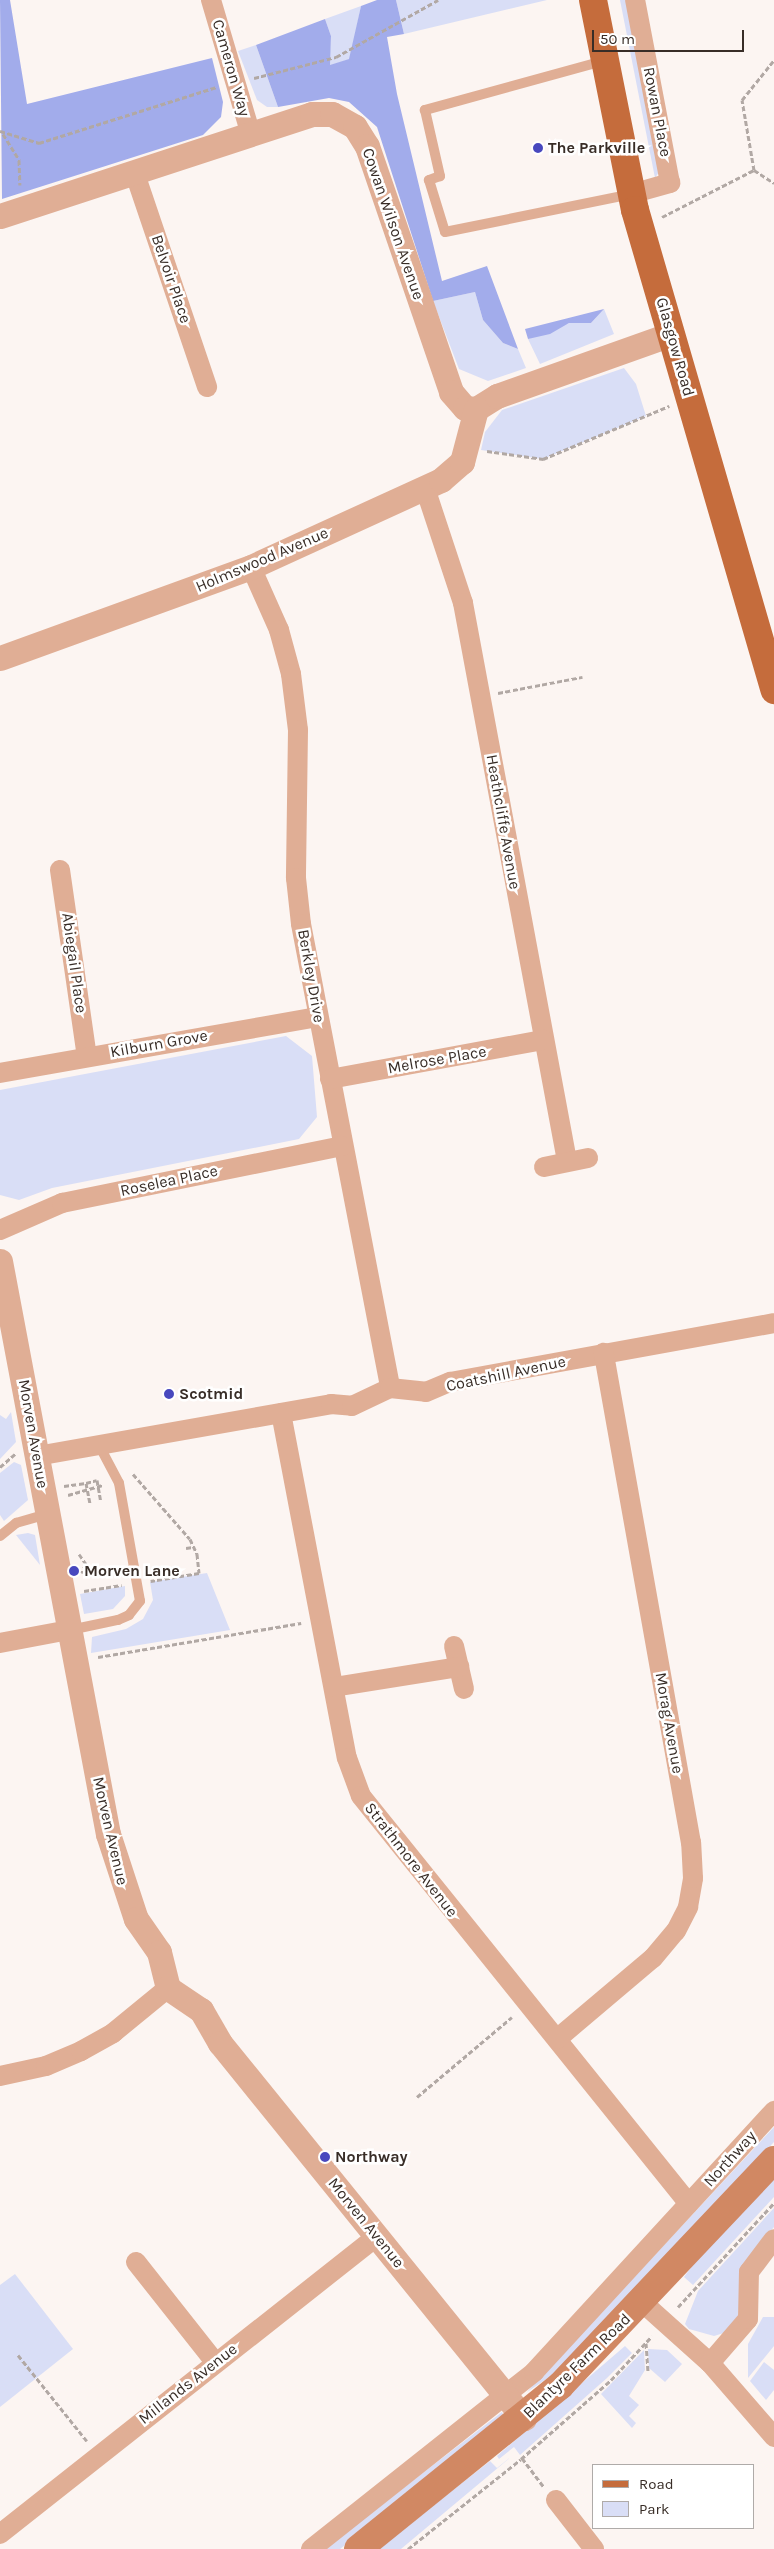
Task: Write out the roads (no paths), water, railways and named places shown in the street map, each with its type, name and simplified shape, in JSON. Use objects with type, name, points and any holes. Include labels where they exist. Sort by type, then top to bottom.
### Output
[{"type":"main road","name":"Glasgow Road","points":[[593,0],[631,194],[774,690]]},
{"type":"main road","name":"Blantyre Farm Road","points":[[358,2549],[524,2418],[642,2302],[774,2160]]},
{"type":"street","name":"Rowan Place","points":[[631,194],[670,183],[635,0]]},
{"type":"street","name":"Cameron Way","points":[[214,1],[252,135]]},
{"type":"street","name":"Cowan Wilson Avenue","points":[[11,212],[312,114],[332,114],[355,127],[366,146],[451,392],[465,408],[476,409]]},
{"type":"street","name":"Belvoir Place","points":[[134,171],[207,387]]},
{"type":"street","points":[[476,409],[497,396],[671,334]]},
{"type":"street","name":"Holmswood Avenue","points":[[0,658],[251,567],[425,488],[458,467],[466,448],[476,409]]},
{"type":"street","name":"Heathcliffe Avenue","points":[[425,488],[456,576],[567,1161]]},
{"type":"street","name":"Berkley Drive","points":[[251,567],[286,650],[295,702],[296,878],[318,1016],[390,1388]]},
{"type":"street","name":"Abiegail Place","points":[[60,870],[87,1057]]},
{"type":"street","name":"Kilburn Grove","points":[[0,1073],[318,1016]]},
{"type":"street","name":"Melrose Place","points":[[330,1080],[543,1040]]},
{"type":"street","name":"Roselea Place","points":[[0,1230],[62,1203],[342,1146]]},
{"type":"street","points":[[544,1167],[588,1158]]},
{"type":"street","name":"Morven Avenue","points":[[0,1261],[29,1453],[57,1508],[69,1630],[114,1860],[136,1920],[159,1952],[168,1988],[201,2010],[220,2043],[524,2418]]},
{"type":"street","name":"Coatshill Avenue","points":[[390,1388],[426,1392],[450,1382],[774,1323]]},
{"type":"street","name":"Morag Avenue","points":[[557,2039],[653,1958],[670,1938],[688,1907],[693,1878],[691,1844],[604,1354]]},
{"type":"street","points":[[29,1453],[99,1445],[281,1413],[361,1404],[390,1388]]},
{"type":"street","name":"Strathmore Avenue","points":[[281,1413],[322,1619],[347,1758],[369,1810],[557,2039],[689,2204]]},
{"type":"street","points":[[0,1643],[69,1630]]},
{"type":"street","points":[[454,1646],[464,1688]]},
{"type":"street","points":[[334,1687],[459,1667]]},
{"type":"street","points":[[0,2076],[46,2066],[80,2052],[112,2033],[168,1988]]},
{"type":"street","name":"Northway","points":[[311,2549],[489,2409],[503,2392],[534,2372],[774,2111]]},
{"type":"street","name":"Millands Avenue","points":[[0,2534],[215,2362],[377,2236]]},
{"type":"street","points":[[710,2363],[748,2319],[749,2272],[774,2239]]},
{"type":"street","points":[[136,2262],[215,2362]]},
{"type":"street","points":[[642,2302],[710,2363],[774,2437]]},
{"type":"street","points":[[556,2500],[594,2549]]},
{"type":"lane","points":[[604,61],[425,110],[440,176],[429,180],[445,232],[631,194]]},
{"type":"lane","points":[[69,1630],[129,1615],[140,1601],[119,1483],[99,1445]]},
{"type":"lane","points":[[0,1536],[16,1523],[57,1508]]},
{"type":"place","name":"The Parkville","points":[[538,148]]},
{"type":"place","name":"Scotmid","points":[[169,1394]]},
{"type":"place","name":"Morven Lane","points":[[74,1571]]},
{"type":"place","name":"Northway","points":[[325,2157]]}]
